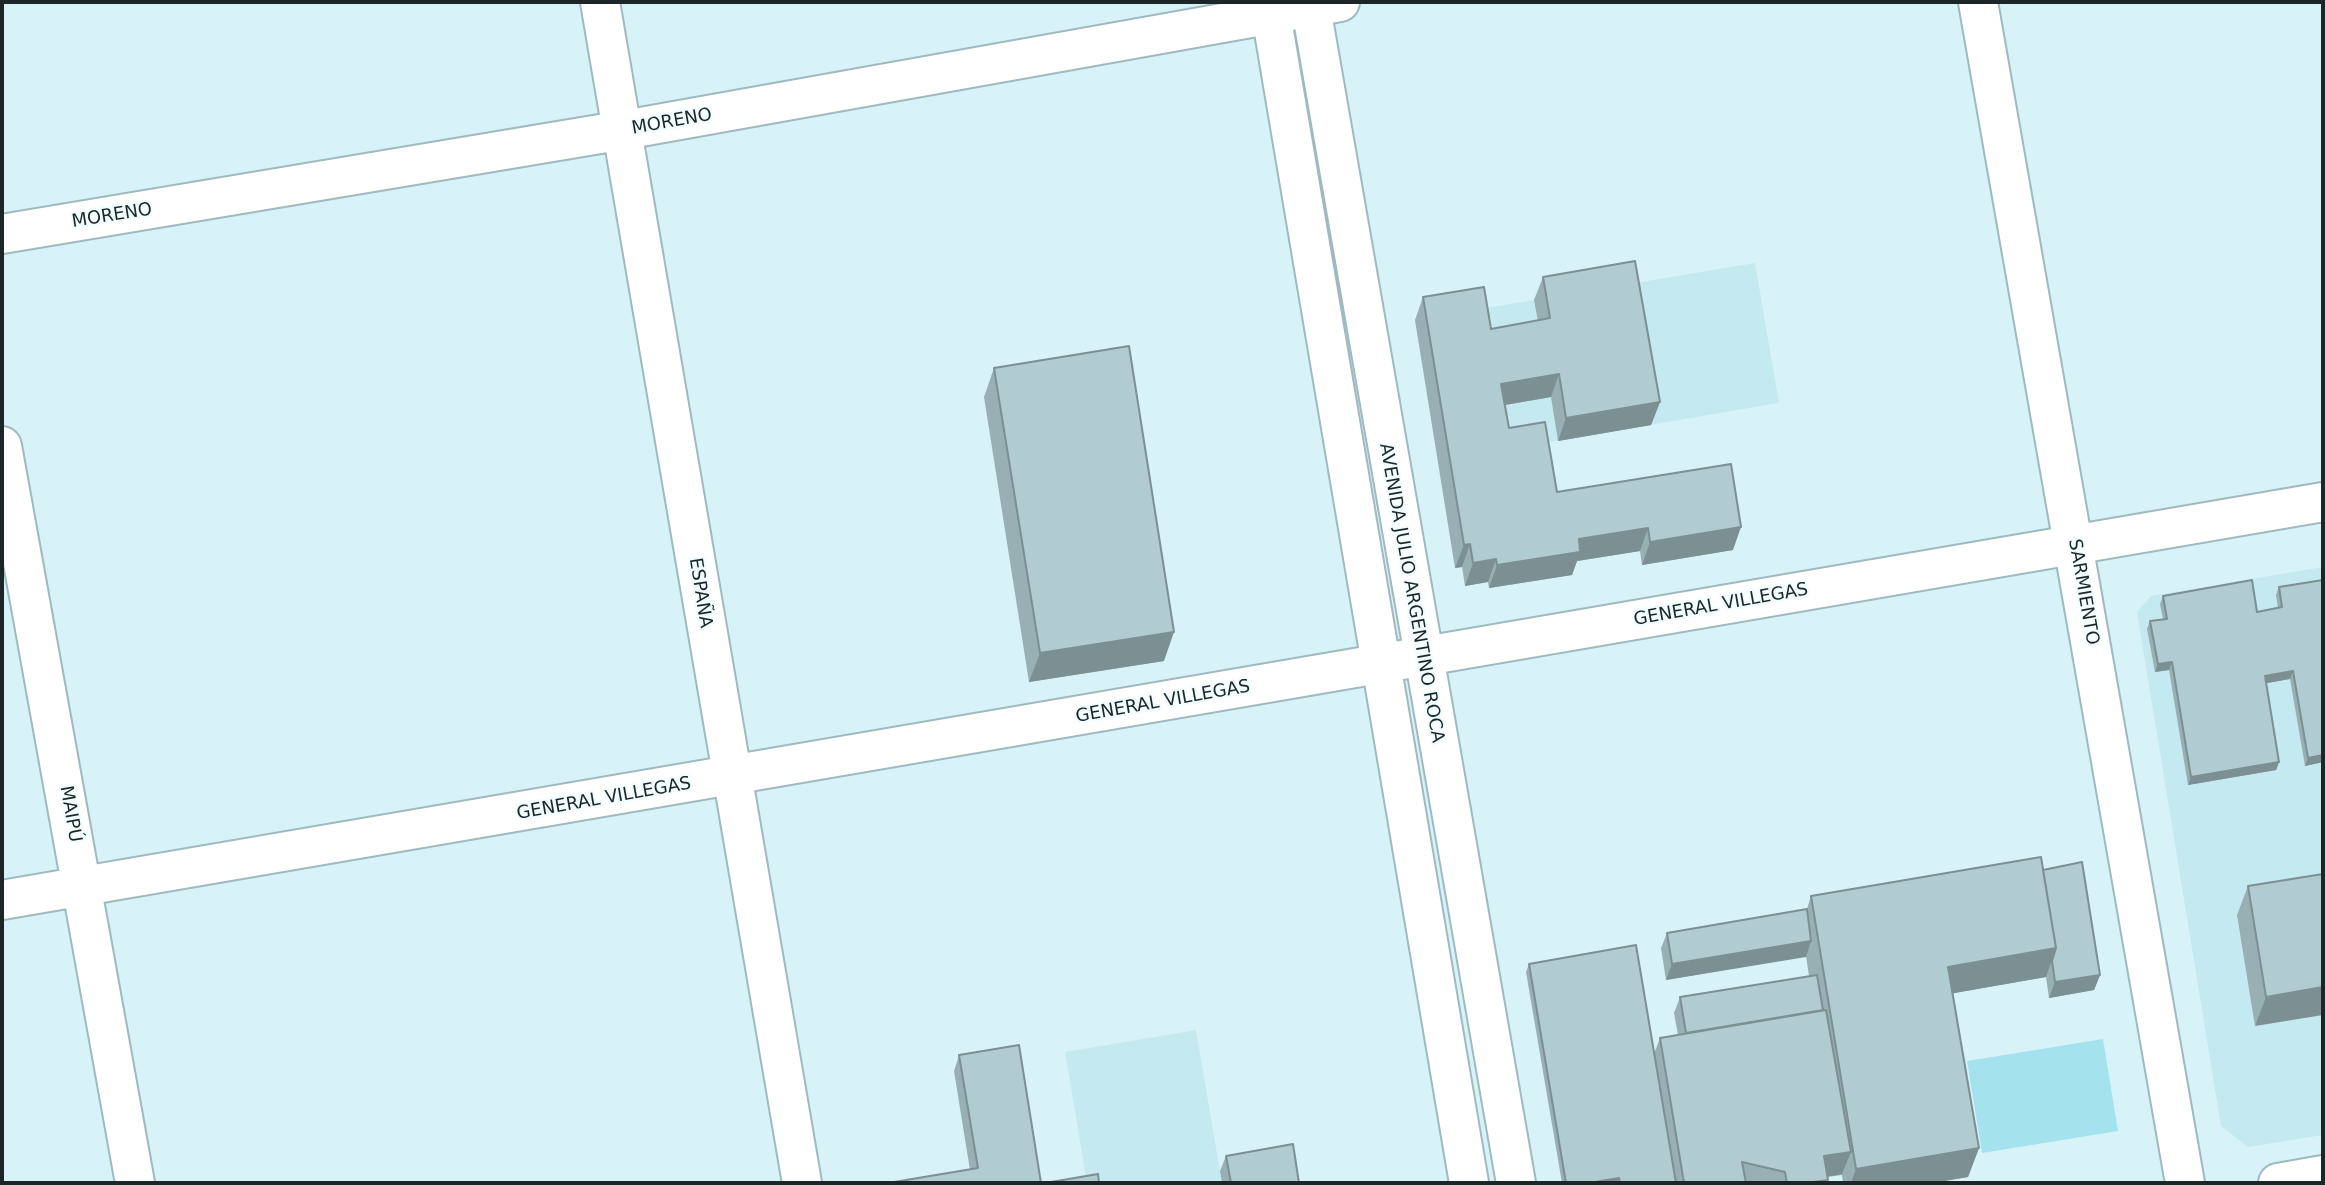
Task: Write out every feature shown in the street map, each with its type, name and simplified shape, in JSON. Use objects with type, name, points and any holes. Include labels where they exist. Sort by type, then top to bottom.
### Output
[{"type":"street","name":"ESPAÑA","points":[[600,2],[802,1183]]},
{"type":"street","name":"SARMIENTO","points":[[1978,2],[2185,1183]]},
{"type":"street","name":"MORENO","points":[[2,234],[624,130],[1270,7],[1320,3]]},
{"type":"street","name":"AVENIDA JULIO ARGENTINO ROCA","points":[[1320,3],[1422,656],[1516,1183]]},
{"type":"street","points":[[1270,7],[1469,1183]]},
{"type":"street","name":"MAIPÚ","points":[[2,446],[135,1183]]},
{"type":"street","name":"GENERAL VILLEGAS","points":[[2,900],[2323,502]]},
{"type":"street","points":[[2278,1183],[2323,1175]]},
{"type":"shaded area","points":[[1755,263],[1779,403],[1438,461],[1415,320]]},
{"type":"shaded area","points":[[2323,567],[2323,1135],[2248,1147],[2221,1126],[2137,612],[2151,596]]},
{"type":"shaded area","points":[[1196,1030],[1222,1183],[1087,1183],[1065,1052]]},
{"type":"shaded area","points":[[2103,1039],[2118,1131],[1982,1153],[1967,1061]]},
{"type":"building","points":[[1635,261],[1660,402],[1566,418],[1559,374],[1501,384],[1509,428],[1545,422],[1557,492],[1731,464],[1741,527],[1650,542],[1648,528],[1579,539],[1580,552],[1497,565],[1496,559],[1473,563],[1470,544],[1464,545],[1423,297],[1484,287],[1491,329],[1550,318],[1543,277]]},
{"type":"building","points":[[1129,346],[1174,632],[1040,653],[994,368]]},
{"type":"building","points":[[2252,580],[2257,612],[2282,607],[2279,587],[2323,580],[2323,755],[2308,758],[2293,671],[2265,676],[2279,762],[2191,777],[2172,662],[2158,664],[2150,621],[2167,619],[2163,596]]},
{"type":"building","points":[[2041,857],[2056,948],[1948,967],[1979,1148],[1856,1169],[1811,896]]},
{"type":"building","points":[[2082,862],[2100,975],[2055,982],[2052,961],[2056,948],[2043,870]]},
{"type":"building","points":[[2323,874],[2323,987],[2266,997],[2248,886]]},
{"type":"building","points":[[1807,909],[1811,941],[1672,964],[1667,933]]},
{"type":"building","points":[[1636,945],[1676,1183],[1620,1183],[1619,1178],[1589,1183],[1566,1183],[1529,964]]},
{"type":"building","points":[[1817,975],[1823,1010],[1686,1033],[1680,997]]},
{"type":"building","points":[[1826,1010],[1851,1152],[1824,1156],[1828,1180],[1787,1183],[1785,1172],[1742,1162],[1746,1183],[1684,1183],[1660,1038]]},
{"type":"building","points":[[1019,1045],[1041,1183],[888,1183],[978,1168],[959,1055]]},
{"type":"building","points":[[1293,1144],[1299,1183],[1231,1183],[1226,1156]]},
{"type":"building","points":[[1098,1174],[1099,1183],[1045,1183]]}]
